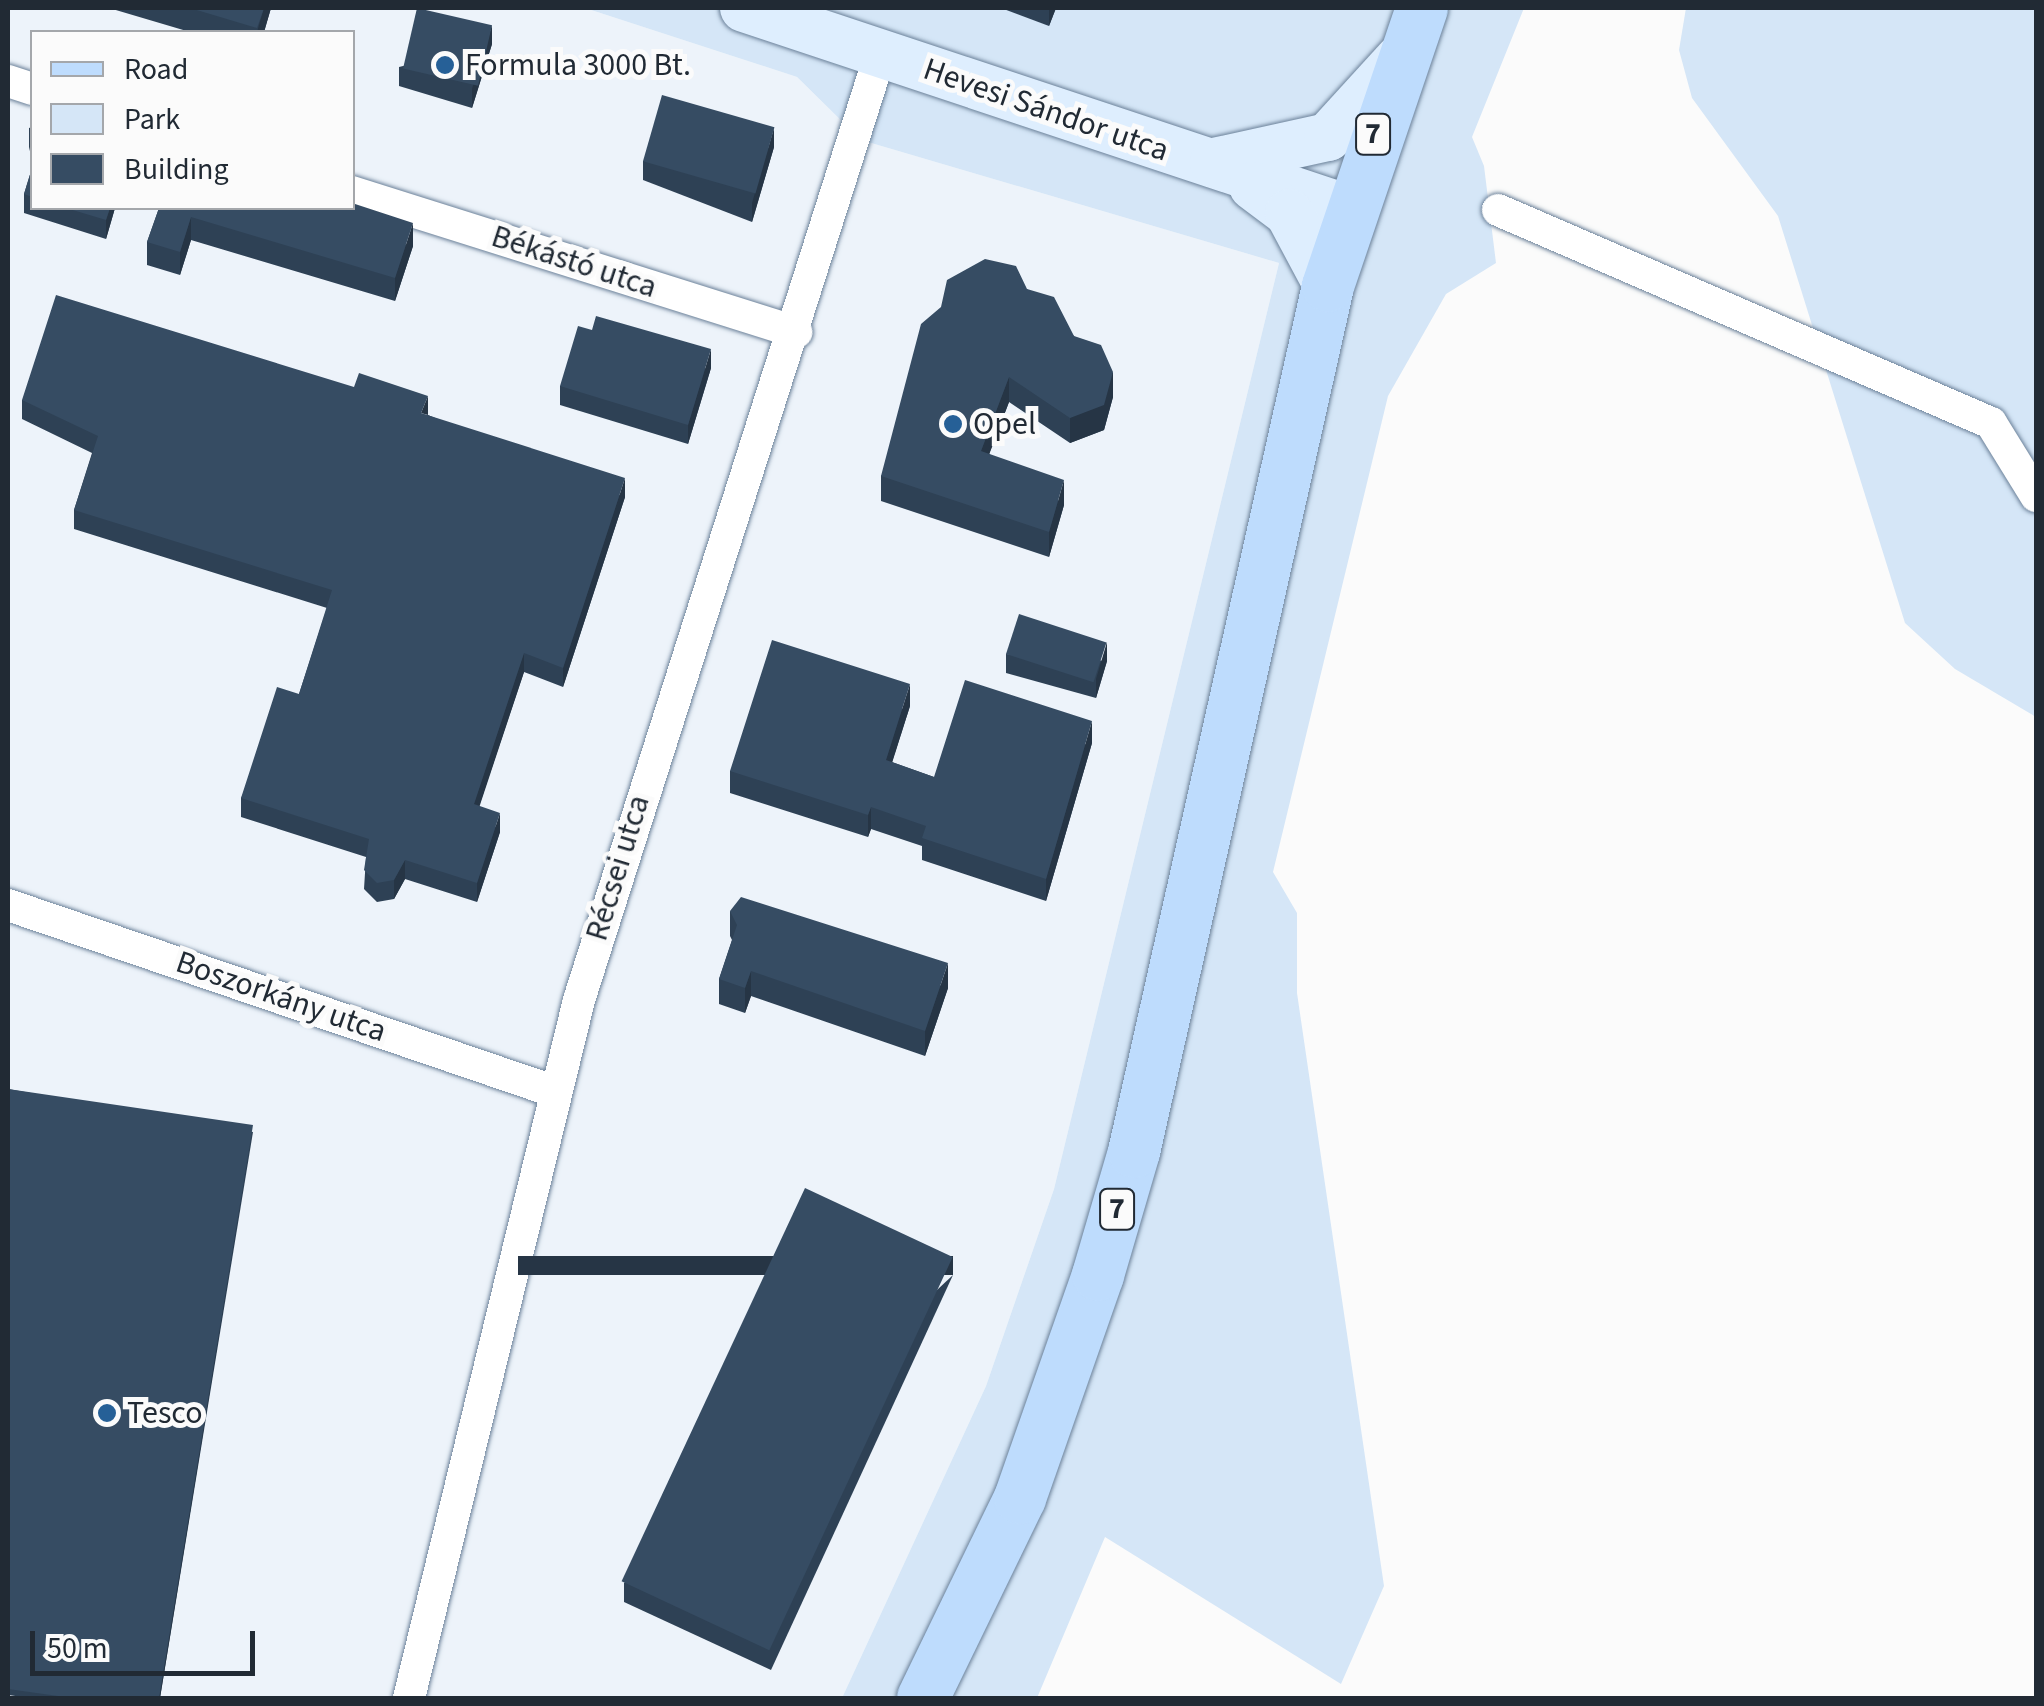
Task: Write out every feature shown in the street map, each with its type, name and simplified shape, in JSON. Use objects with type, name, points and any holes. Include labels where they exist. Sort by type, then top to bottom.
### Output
[{"type":"main road","name":"Hevesi Sándor utca","points":[[744,8],[1349,210]]},
{"type":"main road","name":"7","points":[[923,1698],[1020,1498],[1129,1169],[1328,286],[1399,59],[1422,8]]},
{"type":"main road","points":[[1205,163],[1328,137],[1399,59]]},
{"type":"main road","points":[[1205,163],[1289,213],[1328,286]]},
{"type":"street","name":"Récsei utca","points":[[409,1698],[553,1091],[642,786],[796,332],[881,52]]},
{"type":"street","name":"Békástó utca","points":[[355,193],[796,332]]},
{"type":"street","points":[[1498,210],[1990,422],[2036,496]]},
{"type":"street","name":"Boszorkány utca","points":[[8,905],[553,1091]]},
{"type":"shaded area","points":[[8,8],[585,8],[797,77],[861,140],[1279,263],[1054,1189],[986,1386],[842,1698],[8,1698]]},
{"type":"green space","points":[[585,8],[1524,8],[1472,137],[1484,166],[1496,263],[1446,294],[1388,396],[1273,872],[1297,913],[1297,993],[1384,1586],[1341,1684],[1105,1537],[1037,1698],[842,1698],[986,1386],[1054,1189],[1279,263],[861,140],[797,77]]},
{"type":"green space","points":[[1686,8],[2036,8],[2036,717],[1955,669],[1905,623],[1778,216],[1692,98],[1679,50]]},
{"type":"building","points":[[190,8],[264,8],[257,28]]},
{"type":"building","name":"Formula 3000 Bt.","points":[[417,8],[492,25],[478,86],[403,68]]},
{"type":"building","points":[[662,95],[774,127],[755,194],[643,161]]},
{"type":"building","points":[[30,174],[30,196],[24,194]]},
{"type":"building","points":[[355,204],[413,223],[395,278],[191,217],[180,252],[147,242],[158,210],[355,210]]},
{"type":"building","points":[[73,210],[109,210],[106,220]]},
{"type":"building","name":"Opel","points":[[985,259],[1016,266],[1027,289],[1054,297],[1074,336],[1101,345],[1113,372],[1104,405],[1070,418],[1009,377],[981,451],[1064,480],[1049,532],[881,476],[921,324],[941,307],[947,280]]},
{"type":"building","points":[[56,295],[354,387],[359,373],[428,396],[421,413],[625,478],[563,668],[524,653],[474,804],[500,813],[477,883],[405,860],[394,880],[377,883],[364,870],[369,839],[241,798],[277,687],[299,694],[332,590],[74,510],[98,436],[22,400]]},
{"type":"building","points":[[596,316],[711,349],[688,425],[560,386],[578,326],[592,330]]},
{"type":"building","points":[[1019,614],[1106,642],[1094,682],[1006,654]]},
{"type":"building","points":[[772,640],[910,684],[886,760],[934,777],[965,680],[1092,721],[1046,879],[922,838],[926,826],[871,807],[868,815],[730,771]]},
{"type":"building","points":[[741,897],[948,963],[925,1031],[751,971],[745,988],[719,979],[737,925],[730,911]]},
{"type":"building","name":"Tesco","points":[[8,1089],[253,1125],[159,1698],[72,1698],[8,1689]]},
{"type":"building","points":[[805,1188],[953,1257],[769,1650],[622,1581]]},
{"type":"place","name":"Formula 3000 Bt.","points":[[445,65]]},
{"type":"place","name":"Opel","points":[[953,424]]},
{"type":"place","name":"Tesco","points":[[107,1413]]}]
